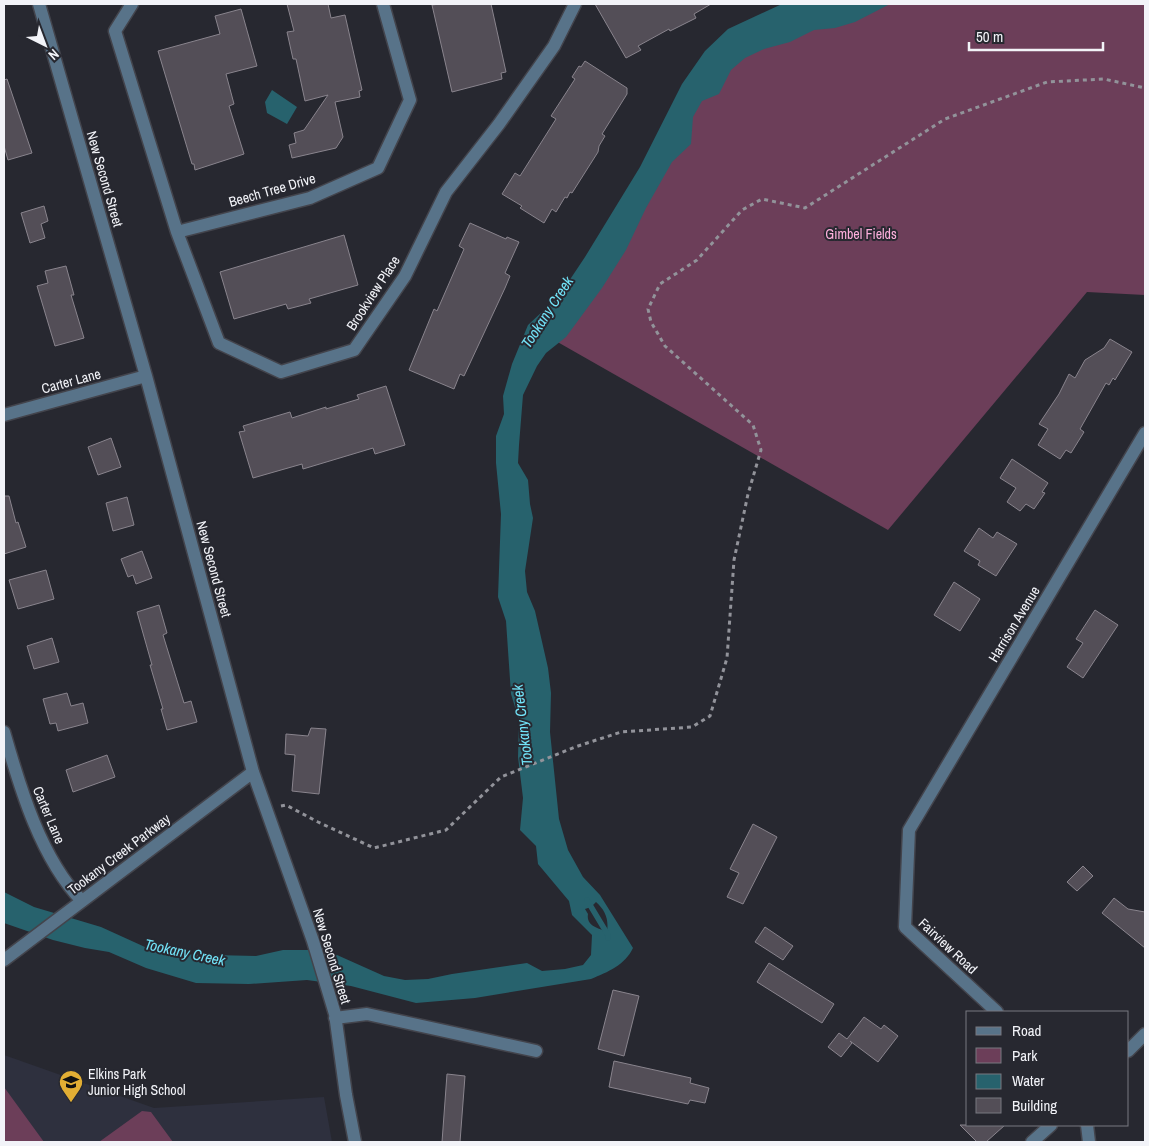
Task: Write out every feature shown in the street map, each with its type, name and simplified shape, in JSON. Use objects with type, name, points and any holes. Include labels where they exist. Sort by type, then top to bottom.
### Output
[{"type":"street","name":"New Second Street","points":[[39,4],[50,35],[66,98],[146,376],[253,772],[313,941],[335,1016],[346,1095],[355,1142]]},
{"type":"street","name":"Brookview Place","points":[[132,4],[115,31],[177,232],[219,343],[281,372],[354,350],[405,276],[446,192],[499,124],[554,46],[575,4]]},
{"type":"street","name":"Beech Tree Drive","points":[[177,232],[310,198],[378,168],[410,100],[383,4]]},
{"type":"street","name":"Carter Lane","points":[[4,415],[146,376]]},
{"type":"street","name":"Harrison Avenue","points":[[908,830],[1145,433]]},
{"type":"street","name":"Carter Lane","points":[[4,732],[28,808],[50,855],[68,887],[82,901]]},
{"type":"street","name":"Tookany Creek Parkway","points":[[4,960],[253,772]]},
{"type":"street","name":"Fairview Road","points":[[908,830],[905,927],[996,1011]]},
{"type":"street","points":[[335,1016],[366,1014],[536,1051]]},
{"type":"street","points":[[1129,1050],[1145,1034]]},
{"type":"street","points":[[1032,1142],[1050,1126]]},
{"type":"street","points":[[1087,1126],[1089,1142]]},
{"type":"path","points":[[266,807],[286,805],[374,848],[446,830],[501,777],[527,766],[621,732],[692,727],[710,716],[726,658],[734,560],[748,494],[761,450],[753,425],[665,346],[651,322],[648,308],[660,284],[697,260],[742,210],[762,199],[805,208],[945,119],[1047,82],[1104,79],[1145,88]]},
{"type":"shaded area","name":"Elkins Park Junior High School","points":[[4,1055],[154,1108],[324,1097],[332,1142],[4,1142]]},
{"type":"green space","name":"Gimbel Fields","points":[[877,4],[1145,4],[1145,295],[1087,292],[888,530],[554,340],[702,77],[779,39]]},
{"type":"green space","points":[[4,1087],[44,1142],[4,1142]]},
{"type":"green space","points":[[142,1111],[151,1112],[173,1142],[99,1142]]},
{"type":"water","points":[[782,4],[890,4],[855,22],[835,28],[814,30],[790,42],[764,49],[745,58],[731,70],[719,94],[702,101],[693,117],[691,144],[672,162],[646,208],[626,250],[602,288],[566,337],[546,353],[537,366],[523,395],[518,463],[528,480],[533,518],[525,571],[527,592],[535,611],[548,668],[551,693],[550,732],[559,819],[568,850],[583,877],[600,895],[633,948],[630,954],[615,967],[591,979],[475,998],[416,1003],[351,986],[307,980],[249,984],[196,983],[146,968],[109,952],[53,940],[4,923],[4,892],[34,907],[101,927],[145,947],[171,954],[256,956],[283,950],[311,950],[337,955],[384,976],[405,980],[428,979],[527,963],[542,971],[583,965],[591,955],[592,935],[572,915],[569,901],[538,864],[536,846],[520,830],[523,798],[518,757],[519,720],[511,694],[506,621],[498,597],[501,514],[496,463],[496,436],[504,414],[503,396],[512,364],[528,325],[559,296],[640,167],[682,84],[705,51],[728,29]],"holes":[[[596,902],[607,919],[607,932],[591,924],[585,909],[591,907]]]},
{"type":"water","points":[[272,90],[297,107],[287,124],[267,113],[265,102]]},
{"type":"building","points":[[287,4],[328,4],[331,18],[345,15],[362,90],[359,91],[360,97],[335,102],[343,137],[336,148],[292,158],[289,145],[296,143],[294,133],[304,130],[328,95],[305,101],[296,59],[293,59],[287,32],[294,31]]},
{"type":"building","points":[[491,4],[506,72],[501,73],[502,79],[452,92],[432,5]]},
{"type":"building","points":[[595,4],[711,4],[694,14],[696,18],[670,31],[669,29],[638,46],[641,50],[626,58]]},
{"type":"building","points":[[241,9],[257,66],[226,74],[234,104],[229,106],[244,154],[195,170],[158,51],[220,34],[215,16]]},
{"type":"building","points":[[585,61],[627,88],[627,94],[602,134],[605,136],[598,152],[572,193],[570,192],[567,198],[565,197],[556,212],[552,209],[544,223],[502,194],[515,173],[520,176],[556,119],[551,116],[575,79],[572,77],[579,66],[581,67]]},
{"type":"building","points":[[7,79],[32,153],[8,160],[4,146],[4,80]]},
{"type":"building","points":[[44,206],[48,221],[41,224],[45,238],[30,243],[21,213]]},
{"type":"building","points":[[470,223],[506,239],[507,237],[519,242],[505,273],[510,276],[505,288],[464,376],[460,374],[454,389],[409,370],[434,309],[437,311],[464,249],[459,246]]},
{"type":"building","points":[[344,235],[358,285],[309,299],[311,303],[288,309],[286,304],[234,319],[220,272]]},
{"type":"building","points":[[66,266],[74,295],[71,295],[84,338],[55,346],[37,286],[48,283],[45,271]]},
{"type":"building","points":[[1110,339],[1132,352],[1115,380],[1113,378],[1109,385],[1106,383],[1080,429],[1084,432],[1071,453],[1066,450],[1060,459],[1038,445],[1048,429],[1039,424],[1059,394],[1069,374],[1075,378],[1085,360],[1104,348]]},
{"type":"building","points":[[386,386],[405,445],[375,454],[373,448],[303,469],[302,464],[253,478],[239,432],[245,431],[243,426],[290,412],[292,418],[326,407],[326,409],[359,399],[357,395]]},
{"type":"building","points":[[111,438],[121,467],[98,475],[88,447]]},
{"type":"building","points":[[1012,459],[1048,483],[1042,492],[1045,493],[1034,509],[1026,504],[1020,511],[1007,502],[1016,488],[1000,478]]},
{"type":"building","points":[[4,496],[9,496],[16,523],[18,522],[26,547],[4,554]]},
{"type":"building","points":[[127,497],[134,525],[113,531],[106,503]]},
{"type":"building","points":[[979,528],[993,538],[997,532],[1017,544],[996,576],[978,565],[980,561],[964,551]]},
{"type":"building","points":[[142,551],[152,578],[136,584],[133,575],[128,577],[121,559]]},
{"type":"building","points":[[46,570],[54,599],[18,609],[9,580]]},
{"type":"building","points":[[954,582],[980,599],[960,631],[934,615]]},
{"type":"building","points":[[159,605],[167,633],[163,635],[184,703],[191,701],[197,722],[167,730],[137,612]]},
{"type":"building","points":[[1095,610],[1118,625],[1083,678],[1067,667],[1083,643],[1076,639]]},
{"type":"building","points":[[52,638],[59,662],[34,669],[27,646]]},
{"type":"building","points":[[67,693],[71,706],[83,703],[88,723],[58,731],[56,723],[50,724],[43,699]]},
{"type":"building","points":[[311,728],[326,729],[319,794],[292,791],[295,755],[285,754],[286,734],[308,736]]},
{"type":"building","points":[[107,755],[115,777],[73,792],[66,770]]},
{"type":"building","points":[[753,824],[777,837],[743,904],[727,897],[739,873],[730,869]]},
{"type":"building","points":[[1083,866],[1093,876],[1077,891],[1067,882]]},
{"type":"building","points":[[1114,898],[1128,909],[1145,912],[1145,948],[1102,913]]},
{"type":"building","points":[[765,927],[793,946],[783,960],[755,942]]},
{"type":"building","points":[[769,963],[834,1004],[822,1023],[757,982]]},
{"type":"building","points":[[613,990],[639,996],[624,1056],[598,1049]]},
{"type":"building","points":[[864,1017],[881,1029],[884,1025],[898,1036],[878,1062],[850,1041],[852,1043],[841,1057],[828,1047],[839,1033],[847,1039]]},
{"type":"building","points":[[614,1061],[691,1078],[690,1083],[709,1088],[705,1103],[690,1100],[688,1104],[609,1087]]},
{"type":"building","points":[[447,1074],[465,1076],[460,1142],[442,1142]]},
{"type":"building","points":[[960,1125],[1004,1126],[986,1142],[977,1142]]},
{"type":"waterway","name":"Tookany Creek","points":[[587,900],[608,938]]},
{"type":"place","name":"Elkins Park Junior High School","points":[[71,1103]]}]
